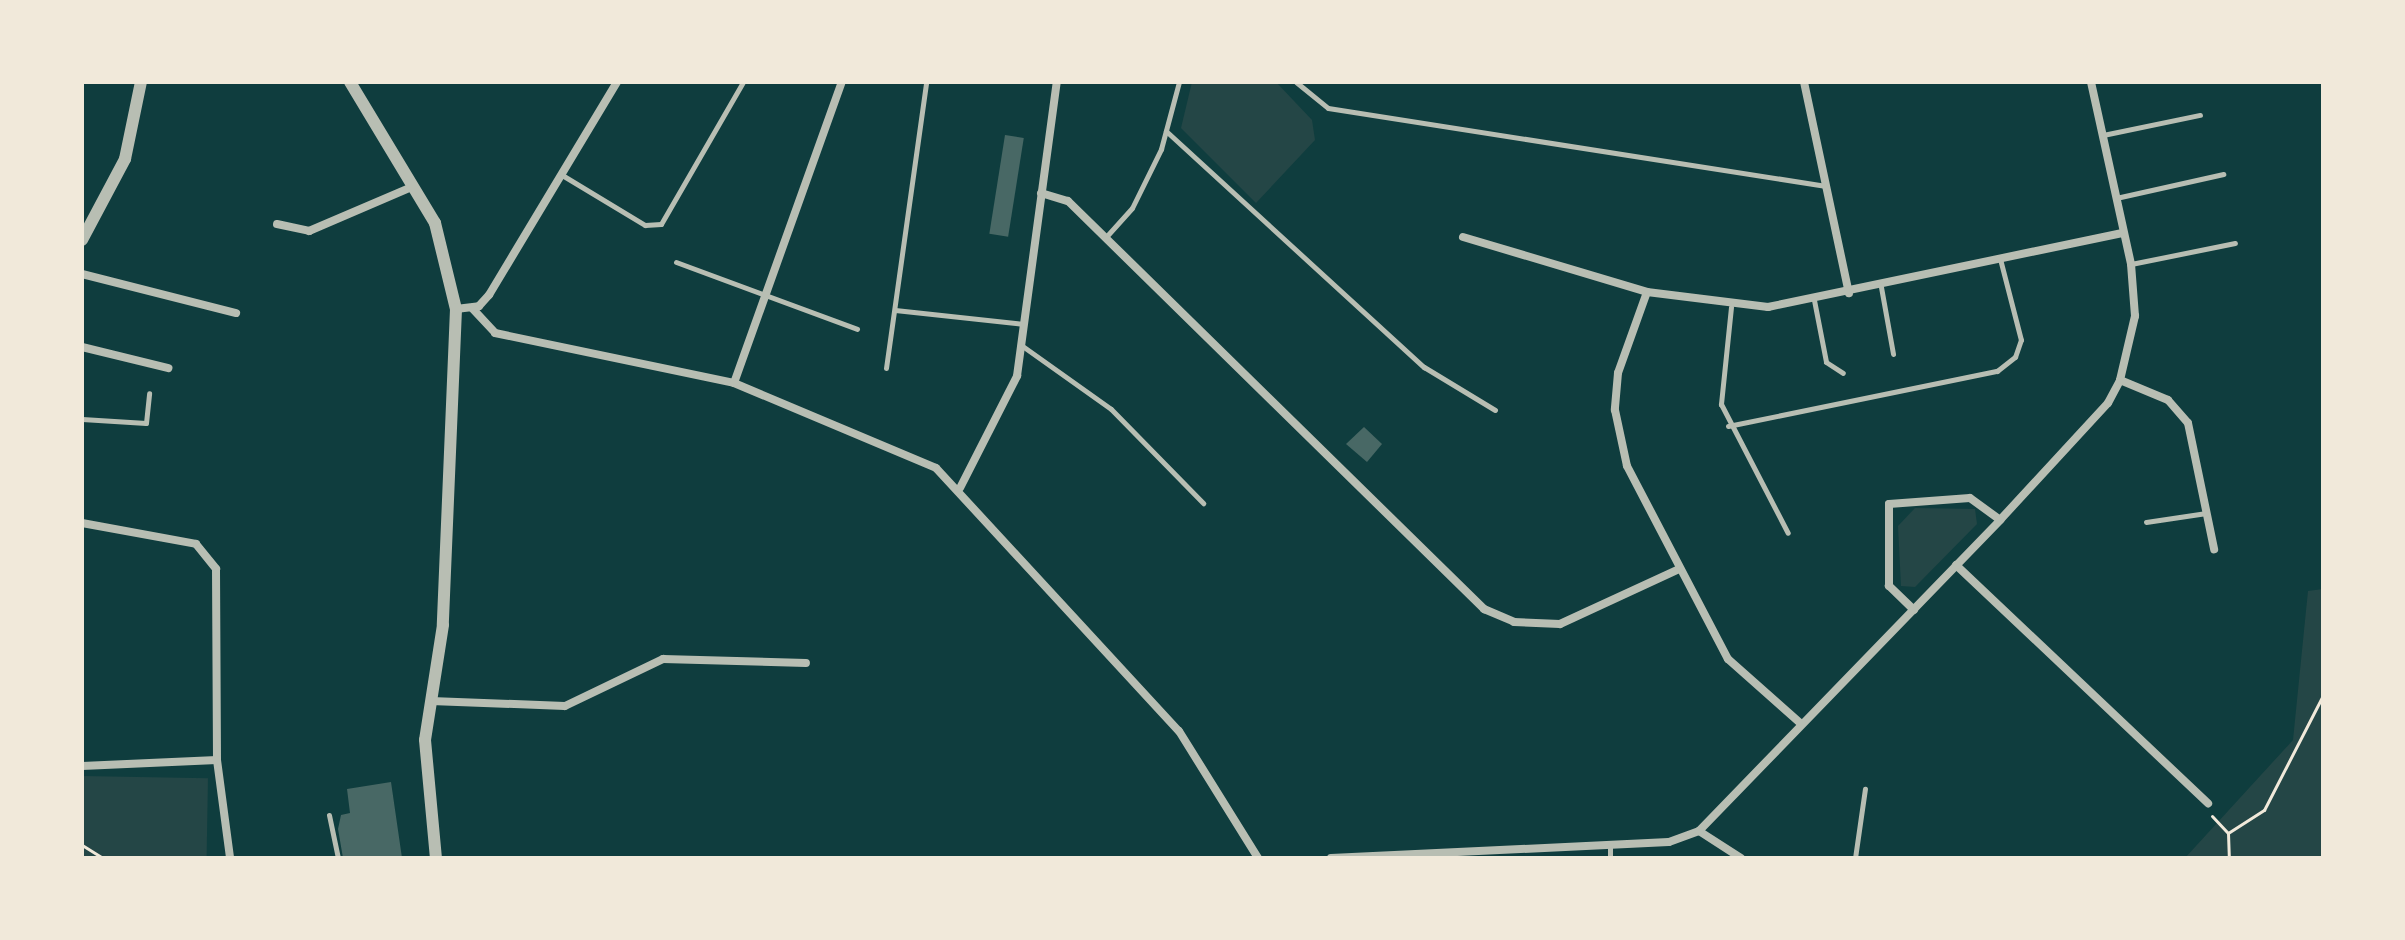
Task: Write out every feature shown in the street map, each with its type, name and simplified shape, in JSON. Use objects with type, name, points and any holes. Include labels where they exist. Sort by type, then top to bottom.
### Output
[{"type":"street","points":[[82,240],[125,159],[141,82]]},
{"type":"street","points":[[350,82],[435,223],[456,309],[443,625],[431,701],[426,783],[436,858]]},
{"type":"street","points":[[456,309],[472,308],[489,295],[617,82]]},
{"type":"street","points":[[734,383],[842,82]]},
{"type":"street","points":[[960,488],[1012,394],[1057,82]]},
{"type":"street","points":[[1804,82],[1849,293]]},
{"type":"street","points":[[1333,858],[1610,842],[1669,842],[1699,831],[1799,722],[1914,610],[2108,403],[2120,380],[2135,316],[2131,264],[2091,82]]},
{"type":"street","points":[[277,224],[309,231],[414,186]]},
{"type":"street","points":[[1041,193],[1068,201],[1484,609],[1514,622],[1560,624],[1679,569]]},
{"type":"street","points":[[1463,237],[1647,292],[1731,307],[1814,300],[2122,233]]},
{"type":"street","points":[[82,274],[236,313]]},
{"type":"street","points":[[1647,292],[1618,373],[1618,442],[1679,569],[1728,659],[1799,722]]},
{"type":"street","points":[[472,308],[509,338],[734,383],[898,448],[960,488],[1179,731],[1258,858]]},
{"type":"street","points":[[82,347],[168,368]]},
{"type":"street","points":[[2120,380],[2180,410],[2214,549]]},
{"type":"street","points":[[1914,610],[1889,586],[1889,504],[1970,498],[2000,520]]},
{"type":"street","points":[[82,523],[196,544],[209,554],[216,569],[217,760],[230,858]]},
{"type":"street","points":[[1956,565],[2208,803]]},
{"type":"street","points":[[431,701],[565,706],[582,703],[603,682],[663,659],[806,663]]},
{"type":"street","points":[[82,766],[217,760]]},
{"type":"street","points":[[1699,831],[1741,858]]},
{"type":"lane","points":[[562,175],[645,225],[661,224],[743,82]]},
{"type":"lane","points":[[886,368],[926,82]]},
{"type":"lane","points":[[1105,238],[1132,208],[1166,131],[1179,82]]},
{"type":"lane","points":[[1296,82],[1328,108],[1826,186]]},
{"type":"lane","points":[[2102,135],[2200,115]]},
{"type":"lane","points":[[1166,131],[1424,367],[1495,410]]},
{"type":"lane","points":[[2116,198],[2223,174]]},
{"type":"lane","points":[[2131,264],[2235,243]]},
{"type":"lane","points":[[1728,426],[1997,371],[2015,357],[2021,340],[2000,258]]},
{"type":"lane","points":[[676,262],[857,329]]},
{"type":"lane","points":[[1881,287],[1893,354]]},
{"type":"lane","points":[[1814,300],[1826,362],[1843,373]]},
{"type":"lane","points":[[1731,307],[1721,404],[1728,426],[1788,533]]},
{"type":"lane","points":[[895,310],[1023,324]]},
{"type":"lane","points":[[1021,345],[1111,409],[1203,503]]},
{"type":"lane","points":[[82,419],[146,423],[149,393]]},
{"type":"lane","points":[[2146,522],[2207,513]]},
{"type":"lane","points":[[1855,858],[1865,789]]},
{"type":"lane","points":[[329,815],[338,858]]},
{"type":"lane","points":[[1610,842],[1610,858]]},
{"type":"path","points":[[2228,833],[2264,810],[2323,695]]},
{"type":"path","points":[[2208,803],[2228,833],[2229,858]]},
{"type":"path","points":[[82,845],[103,858]]},
{"type":"shaded area","points":[[1192,82],[1276,82],[1312,120],[1315,140],[1256,203],[1181,128]]},
{"type":"shaded area","points":[[1915,508],[1975,509],[1977,524],[1915,587],[1901,586],[1898,526]]},
{"type":"shaded area","points":[[2323,589],[2323,858],[2185,858],[2293,740],[2308,591]]},
{"type":"shaded area","points":[[82,776],[208,778],[207,858],[82,858]]},
{"type":"building","points":[[1005,135],[1024,138],[1008,237],[989,234]]},
{"type":"building","points":[[1364,427],[1382,444],[1367,462],[1346,444]]},
{"type":"building","points":[[391,782],[402,858],[343,858],[338,829],[341,815],[350,813],[347,789]]}]
